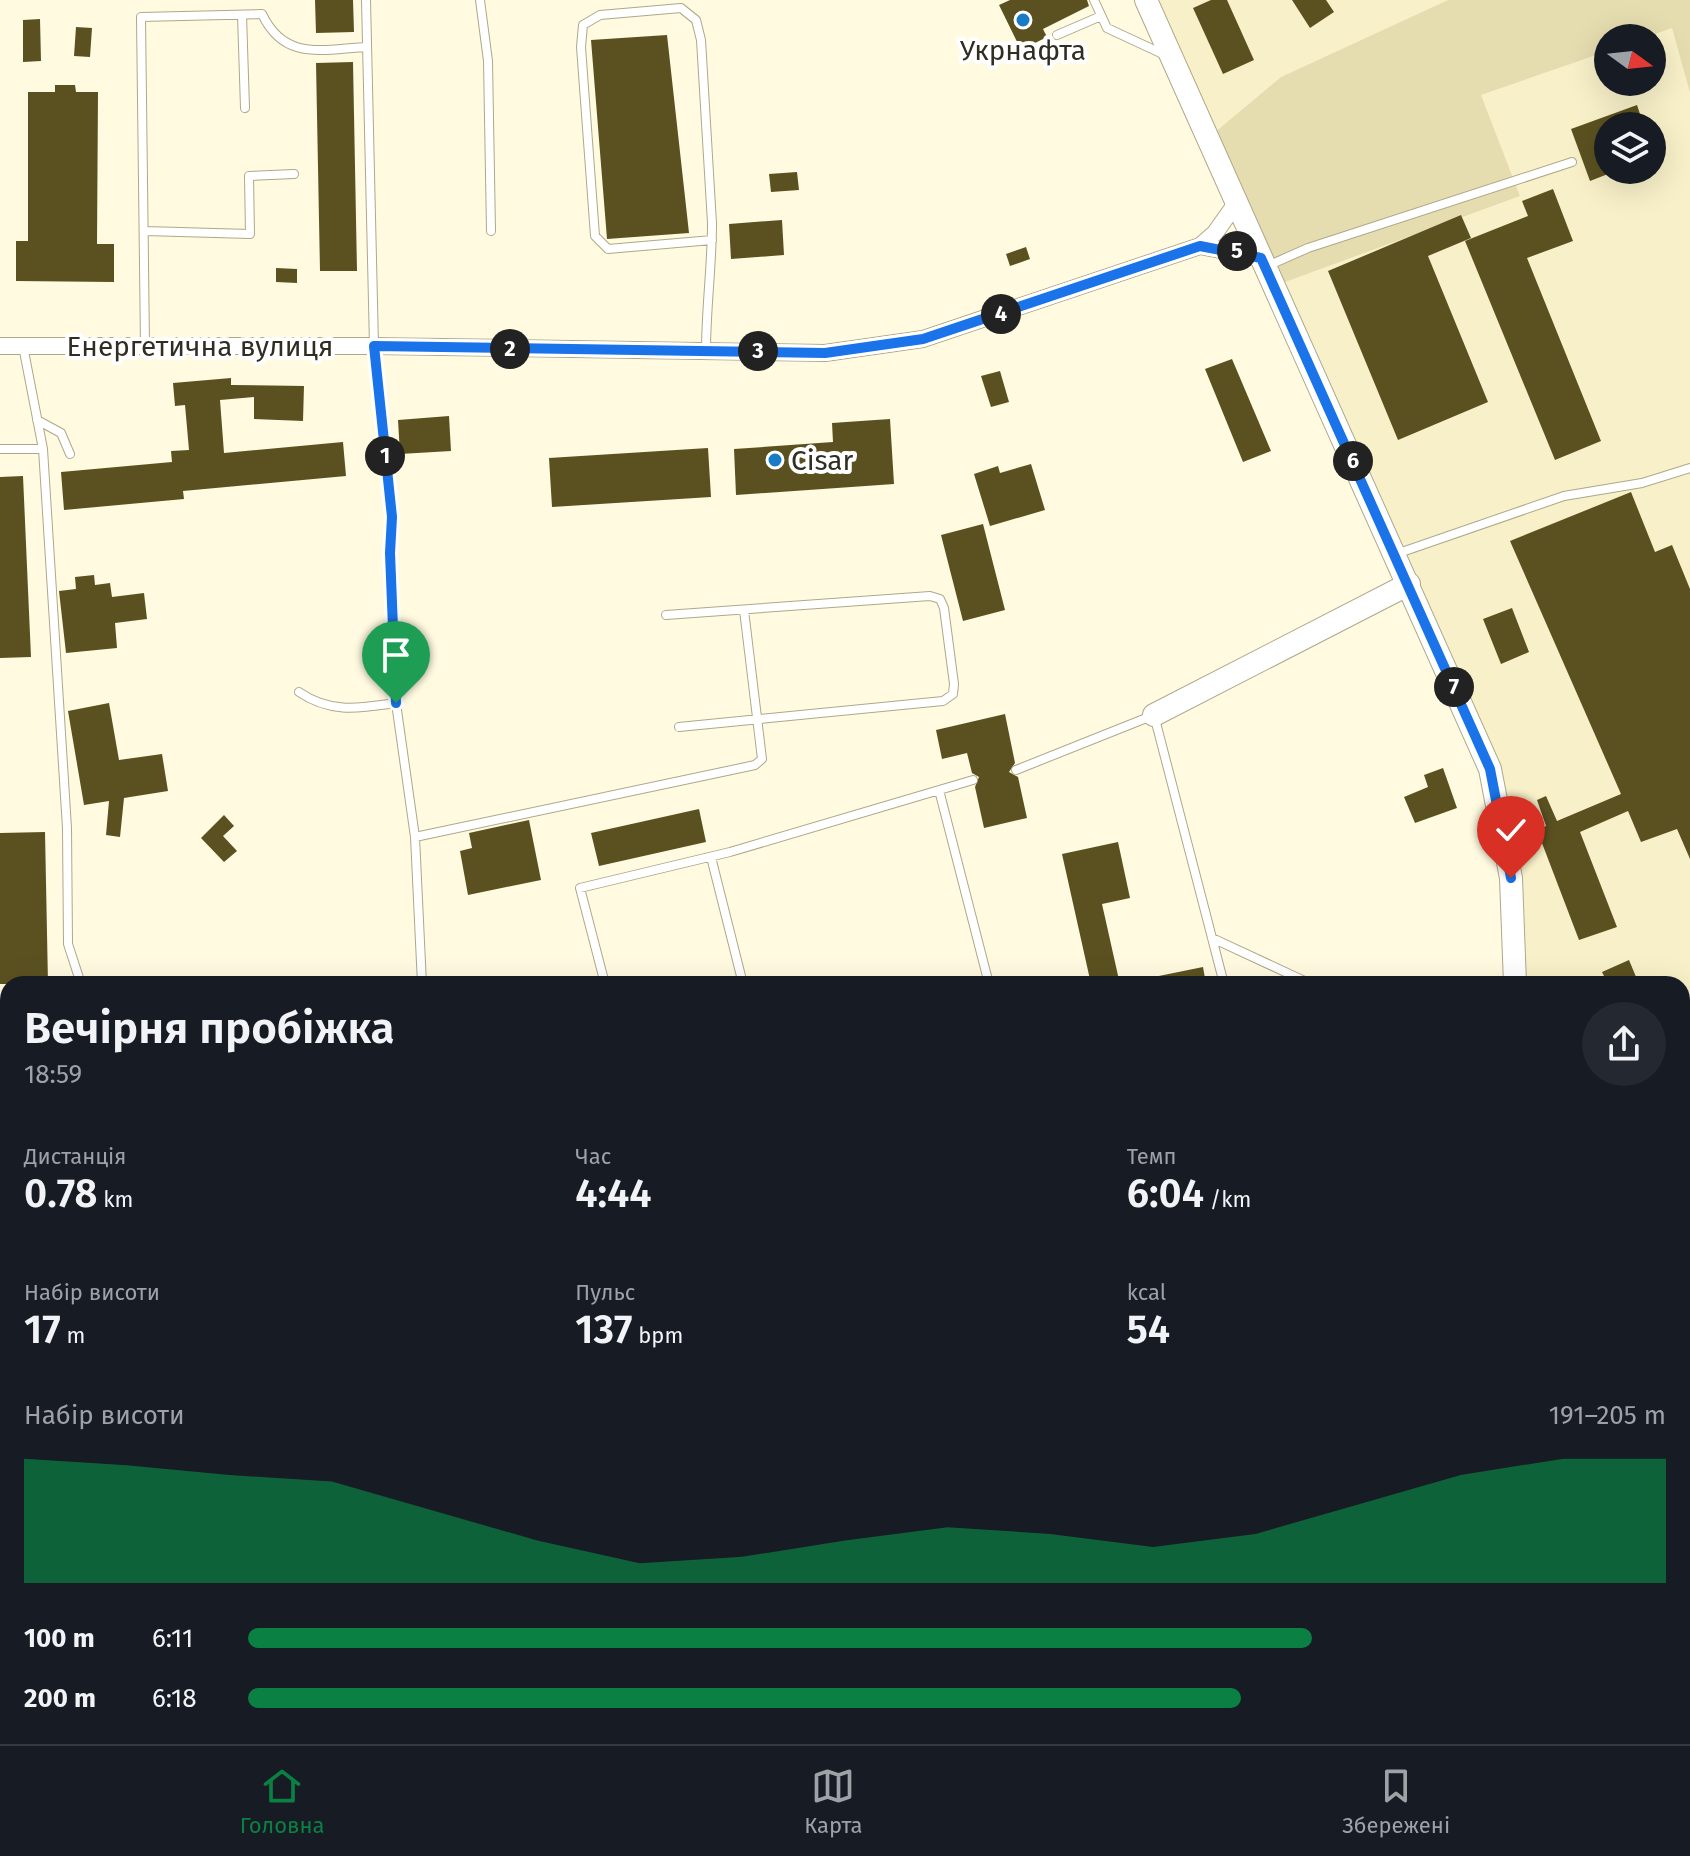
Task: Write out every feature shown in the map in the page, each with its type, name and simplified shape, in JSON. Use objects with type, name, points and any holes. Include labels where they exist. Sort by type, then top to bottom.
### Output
[{"type":"main road","points":[[1146,0],[1490,769],[1511,878],[1515,976]]},
{"type":"main road","points":[[1154,715],[1409,584]]},
{"type":"street","name":"Енергетична вулиця","points":[[0,346],[374,346],[825,353],[923,339],[1200,246],[1215,233],[1237,202]]},
{"type":"street","name":"Енергетична вулиця","points":[[1200,246],[1263,263]]},
{"type":"lane","points":[[366,0],[374,346],[392,517],[390,553],[396,703],[415,837],[422,976]]},
{"type":"lane","points":[[480,0],[488,61],[491,231]]},
{"type":"lane","points":[[1094,0],[1107,28],[1174,59]]},
{"type":"lane","points":[[706,351],[712,240],[701,40],[696,20],[681,8],[600,15],[583,25],[581,47],[595,236],[608,249],[712,240]]},
{"type":"lane","points":[[145,347],[141,17],[262,14],[270,31],[295,50],[367,47]]},
{"type":"lane","points":[[242,15],[245,108]]},
{"type":"lane","points":[[1057,35],[1101,16]]},
{"type":"lane","points":[[1263,263],[1572,162]]},
{"type":"lane","points":[[145,231],[250,234],[249,176],[294,174]]},
{"type":"lane","points":[[23,346],[26,375],[43,449],[67,828],[68,944],[78,976]]},
{"type":"lane","points":[[37,420],[61,433],[70,454]]},
{"type":"lane","points":[[0,449],[43,449]]},
{"type":"lane","points":[[1395,554],[1564,496],[1642,483],[1690,468]]},
{"type":"lane","points":[[666,615],[930,596],[940,599],[944,608],[954,684],[953,694],[943,701],[756,717],[679,727]]},
{"type":"lane","points":[[415,837],[755,765],[762,759],[744,610]]},
{"type":"lane","points":[[299,692],[317,704],[335,709],[396,703]]},
{"type":"lane","points":[[1016,770],[1154,715],[1222,976]]},
{"type":"lane","points":[[603,976],[580,888],[711,857],[973,780]]},
{"type":"lane","points":[[939,790],[987,976]]},
{"type":"lane","points":[[711,857],[741,976]]},
{"type":"lane","points":[[1212,938],[1294,976]]},
{"type":"shaded area","points":[[1149,0],[1448,0],[1281,77],[1214,133]]},
{"type":"shaded area","points":[[1448,0],[1690,0],[1690,93],[1672,28],[1666,30],[1666,24],[1594,24],[1594,56],[1481,95],[1520,196],[1277,285],[1214,133],[1281,77]]},
{"type":"shaded area","points":[[1672,28],[1690,93],[1690,976],[1517,976],[1492,765],[1277,285],[1520,196],[1481,95],[1594,56],[1594,96],[1666,96],[1666,30]]},
{"type":"building","points":[[315,0],[353,0],[354,32],[316,33]]},
{"type":"building","points":[[1010,0],[1087,0],[1089,6],[1043,29],[1047,37],[1021,50],[999,5]]},
{"type":"building","points":[[1211,0],[1227,0],[1254,60],[1223,74],[1193,8]]},
{"type":"building","points":[[1292,0],[1326,0],[1334,12],[1310,28]]},
{"type":"building","points":[[40,19],[41,61],[23,62],[23,20]]},
{"type":"building","points":[[76,27],[92,28],[90,57],[74,56]]},
{"type":"building","points":[[667,35],[689,233],[607,239],[591,40]]},
{"type":"building","points":[[353,62],[357,271],[320,271],[316,63]]},
{"type":"building","points":[[55,85],[75,85],[76,92],[98,92],[97,244],[114,244],[114,282],[16,281],[16,241],[28,241],[28,92],[55,92]]},
{"type":"building","points":[[1637,105],[1639,112],[1618,112]]},
{"type":"building","points":[[1594,121],[1594,179],[1590,181],[1571,129]]},
{"type":"building","points":[[797,172],[799,190],[771,192],[769,174]]},
{"type":"building","points":[[1553,189],[1573,241],[1527,258],[1601,441],[1555,460],[1465,241],[1528,216],[1522,201]]},
{"type":"building","points":[[1461,215],[1471,238],[1428,256],[1488,402],[1398,440],[1328,271]]},
{"type":"building","points":[[782,220],[784,255],[731,259],[729,224]]},
{"type":"building","points":[[1026,247],[1030,259],[1010,266],[1006,254]]},
{"type":"building","points":[[276,268],[297,269],[297,283],[276,282]]},
{"type":"building","points":[[1232,359],[1271,451],[1243,462],[1205,369]]},
{"type":"building","points":[[1000,371],[1009,402],[991,407],[981,376]]},
{"type":"building","points":[[231,378],[231,385],[304,386],[303,421],[254,419],[254,397],[220,400],[224,453],[343,442],[346,476],[183,491],[184,499],[64,510],[61,472],[172,462],[171,451],[189,450],[185,405],[175,406],[173,383]]},
{"type":"building","points":[[449,416],[451,451],[400,454],[398,420]]},
{"type":"building","points":[[890,419],[894,484],[736,495],[734,449],[833,442],[832,423]]},
{"type":"building","points":[[708,448],[711,497],[552,507],[549,458]]},
{"type":"building","points":[[1031,464],[1045,510],[990,526],[974,474],[998,466],[1000,473]]},
{"type":"building","points":[[23,476],[31,657],[0,658],[0,477]]},
{"type":"building","points":[[1631,492],[1655,552],[1672,545],[1690,589],[1690,859],[1677,829],[1641,842],[1628,811],[1580,832],[1617,927],[1579,940],[1537,830],[1546,826],[1537,800],[1546,796],[1557,821],[1621,794],[1510,541]]},
{"type":"building","points":[[983,524],[1005,610],[963,621],[941,535]]},
{"type":"building","points":[[94,575],[95,585],[110,583],[112,597],[144,593],[147,619],[115,623],[117,648],[66,653],[59,591],[76,589],[75,577]]},
{"type":"building","points":[[1512,608],[1529,652],[1501,664],[1483,619]]},
{"type":"building","points":[[109,703],[119,760],[162,754],[168,791],[124,798],[120,837],[106,835],[109,801],[84,805],[68,711]]},
{"type":"building","points":[[1005,714],[1015,763],[1009,772],[1018,777],[1027,818],[984,828],[975,787],[979,777],[972,773],[967,753],[942,759],[936,730]]},
{"type":"building","points":[[1443,768],[1457,808],[1415,823],[1404,797],[1428,787],[1424,775]]},
{"type":"building","points":[[699,809],[706,842],[599,866],[591,833]]},
{"type":"building","points":[[224,815],[234,826],[223,836],[237,851],[224,862],[201,838]]},
{"type":"building","points":[[529,820],[541,880],[468,895],[460,851],[472,848],[469,833]]},
{"type":"building","points":[[45,832],[48,976],[0,976],[0,833]]},
{"type":"building","points":[[1118,842],[1130,898],[1102,904],[1118,976],[1089,976],[1062,854]]},
{"type":"building","points":[[1629,960],[1636,976],[1604,976],[1602,972]]},
{"type":"building","points":[[1203,967],[1205,976],[1159,976]]},
{"type":"place","name":"Укрнафта","points":[[1023,20]]},
{"type":"place","name":"Cisar","points":[[775,460]]},
{"type":"route","points":[[396,703],[390,553],[392,517],[374,346],[825,353],[870,348],[923,339],[1200,246],[1225,248],[1261,258],[1409,584],[1490,769],[1511,878]]}]
